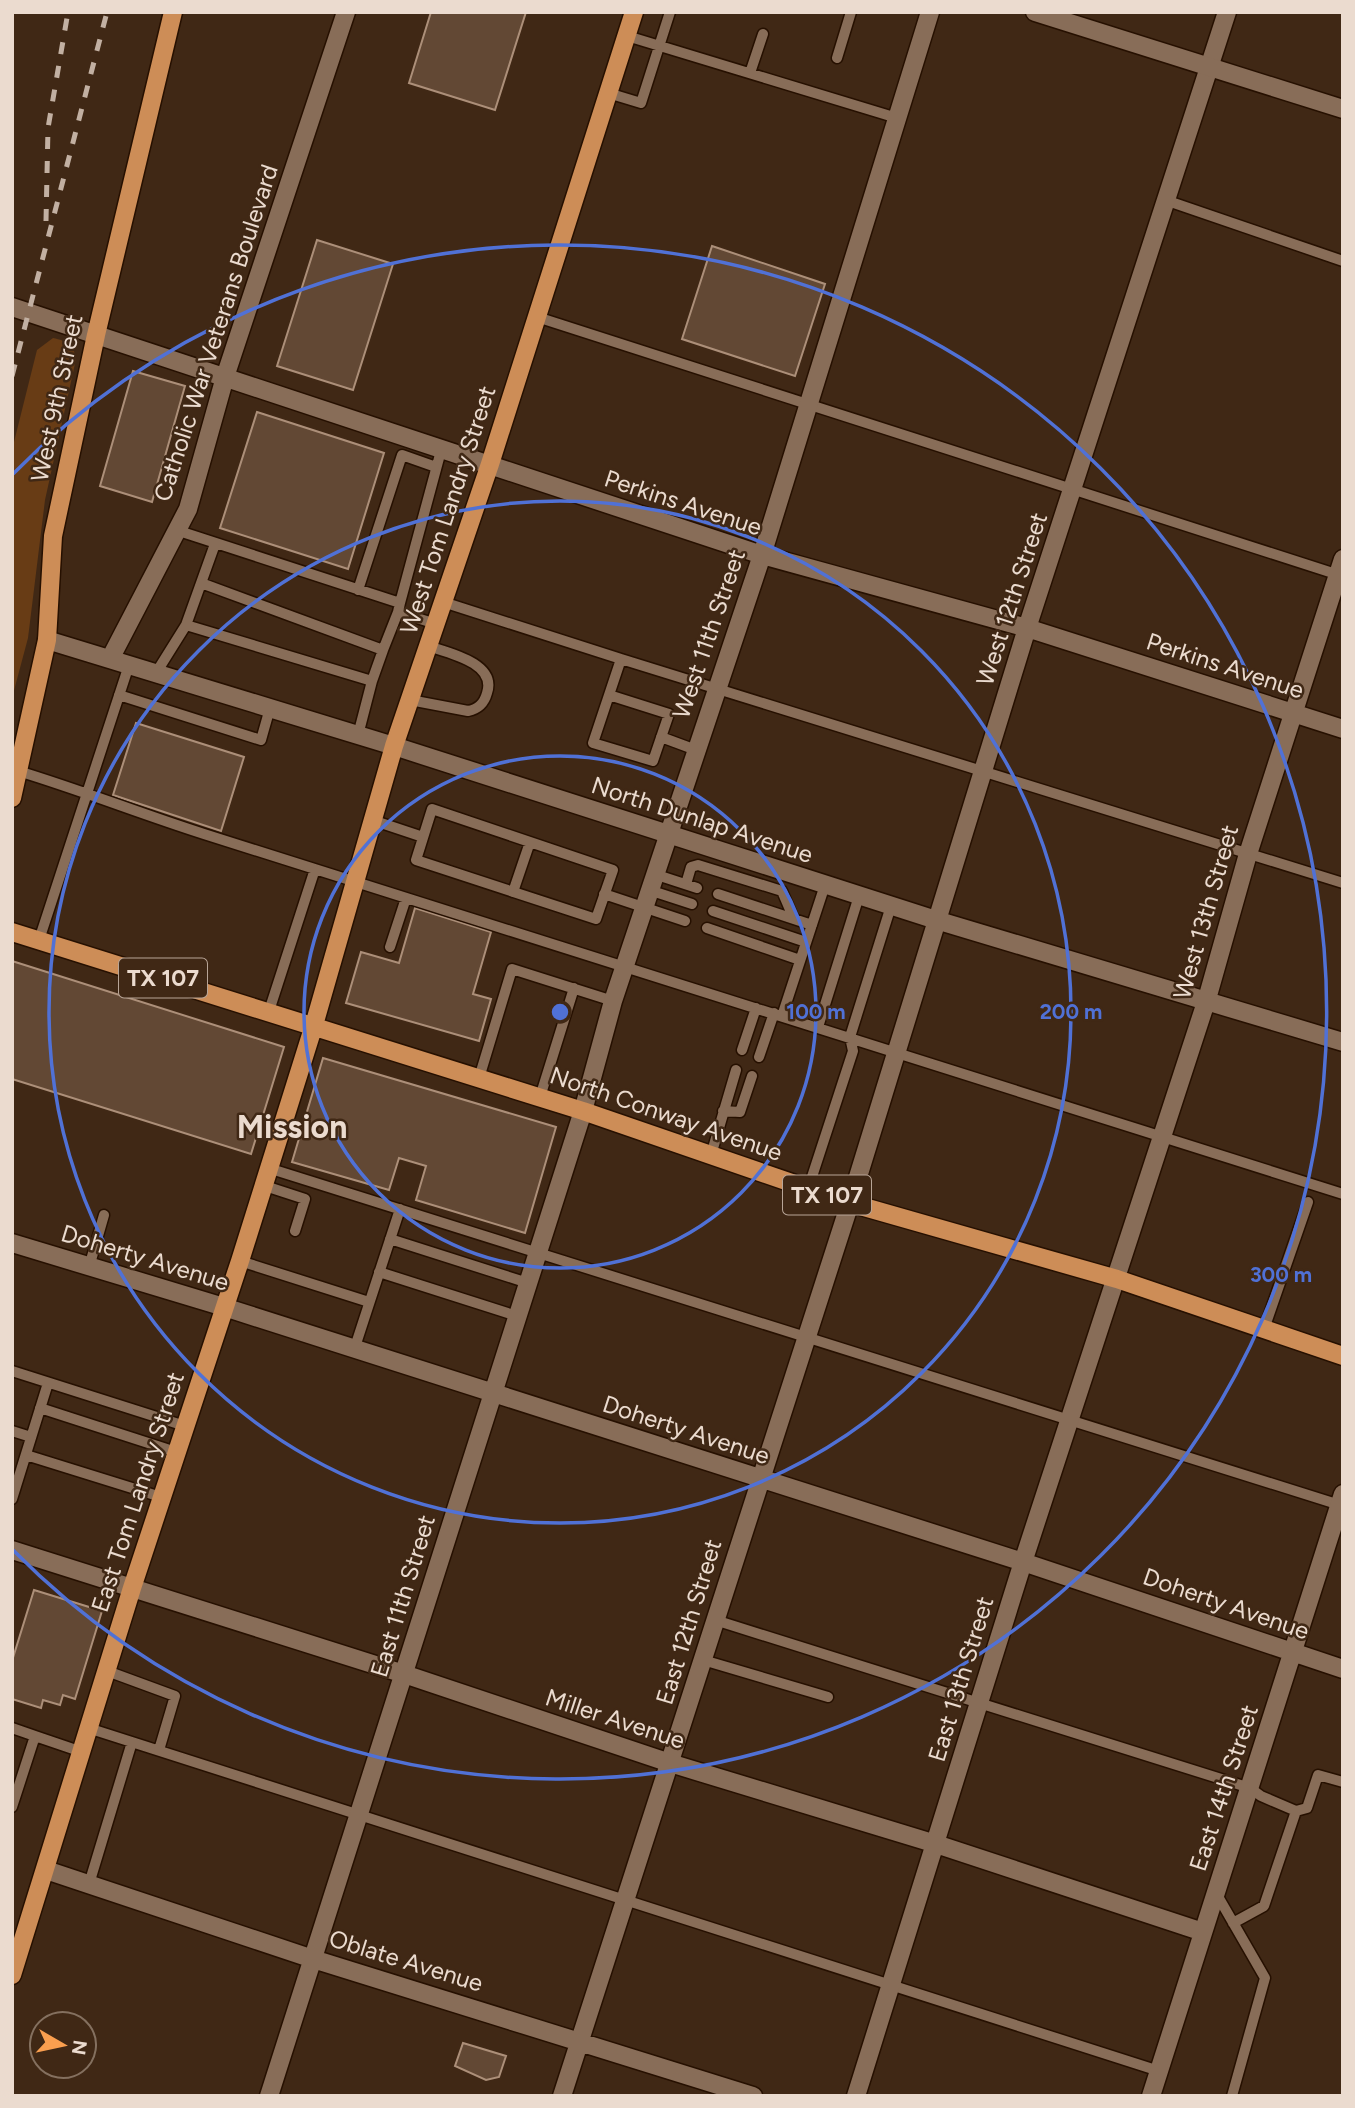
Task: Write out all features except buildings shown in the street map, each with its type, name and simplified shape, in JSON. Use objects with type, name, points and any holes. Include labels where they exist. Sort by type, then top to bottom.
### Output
[{"type":"main road","name":"West 9th Street","points":[[12,798],[47,640],[52,536],[96,335],[173,12]]},
{"type":"main road","name":"West Tom Landry Street","points":[[314,1025],[353,881],[394,746],[490,464],[627,36],[632,13]]},
{"type":"main road","name":"North Conway Avenue","points":[[12,932],[479,1077],[850,1203],[1117,1279],[1343,1356]]},
{"type":"main road","name":"East Tom Landry Street","points":[[12,1975],[132,1588],[240,1261],[314,1025]]},
{"type":"street","name":"Catholic War Veterans Boulevard","points":[[110,659],[179,531],[225,377],[346,12]]},
{"type":"street","name":"West 11th Street","points":[[583,1111],[613,1000],[762,555],[930,12]]},
{"type":"street","points":[[1035,12],[1343,109]]},
{"type":"street","name":"West 12th Street","points":[[850,1203],[1027,628],[1168,201],[1227,12]]},
{"type":"street","name":"Perkins Avenue","points":[[12,307],[762,555],[1027,628],[1343,729]]},
{"type":"street","name":"West 13th Street","points":[[1117,1279],[1160,1136],[1207,999],[1248,855],[1341,570]]},
{"type":"street","name":"North Dunlap Avenue","points":[[47,640],[394,746],[936,920],[1207,999],[1343,1042]]},
{"type":"street","name":"East 11th Street","points":[[269,2096],[583,1111]]},
{"type":"street","name":"East 12th Street","points":[[562,2096],[850,1203]]},
{"type":"street","name":"Doherty Avenue","points":[[12,1243],[224,1307],[759,1480],[1023,1562],[1343,1669]]},
{"type":"street","name":"East 13th Street","points":[[856,2096],[1023,1562],[1117,1279]]},
{"type":"street","name":"East 14th Street","points":[[1150,2096],[1342,1502]]},
{"type":"street","name":"Miller Avenue","points":[[12,1550],[404,1674],[670,1763],[936,1844],[1203,1932]]},
{"type":"street","name":"Oblate Avenue","points":[[46,1870],[313,1959],[753,2096]]},
{"type":"lane","points":[[608,93],[641,103],[670,12]]},
{"type":"lane","points":[[837,58],[851,12]]},
{"type":"lane","points":[[750,73],[764,34]]},
{"type":"lane","points":[[627,36],[897,118]]},
{"type":"lane","points":[[1168,201],[1343,261]]},
{"type":"lane","points":[[537,317],[1341,570]]},
{"type":"lane","points":[[358,735],[372,681],[399,608],[442,447]]},
{"type":"lane","points":[[358,590],[402,455],[436,467]]},
{"type":"lane","points":[[179,531],[358,590],[436,624]]},
{"type":"lane","points":[[156,673],[186,625],[215,544]]},
{"type":"lane","points":[[201,583],[383,650]]},
{"type":"lane","points":[[443,602],[1343,883]]},
{"type":"lane","points":[[186,625],[372,681]]},
{"type":"lane","points":[[411,700],[468,711],[477,709],[486,696],[487,680],[479,667],[429,646]]},
{"type":"lane","points":[[609,695],[669,714],[653,761],[593,743],[609,695],[621,659]]},
{"type":"lane","points":[[39,940],[129,665]]},
{"type":"lane","points":[[119,695],[261,740],[270,708]]},
{"type":"lane","points":[[661,737],[696,750]]},
{"type":"lane","points":[[18,771],[88,792],[127,809],[1343,1195]]},
{"type":"lane","points":[[432,809],[530,842],[613,870],[596,919],[415,860],[432,809]]},
{"type":"lane","points":[[372,820],[423,837]]},
{"type":"lane","points":[[513,892],[530,842]]},
{"type":"lane","points":[[686,884],[691,867],[698,865],[782,891],[794,919]]},
{"type":"lane","points":[[269,1011],[315,869]]},
{"type":"lane","points":[[652,882],[686,884],[697,888]]},
{"type":"lane","points":[[652,882],[692,904]]},
{"type":"lane","points":[[759,1057],[800,960],[825,885]]},
{"type":"lane","points":[[604,894],[685,921]]},
{"type":"lane","points":[[718,894],[812,925]]},
{"type":"lane","points":[[818,1027],[859,896]]},
{"type":"lane","points":[[390,947],[406,898]]},
{"type":"lane","points":[[808,1189],[853,1051],[850,1037],[891,906]]},
{"type":"lane","points":[[713,911],[806,942]]},
{"type":"lane","points":[[707,928],[800,960]]},
{"type":"lane","points":[[479,1077],[512,969],[613,1000]]},
{"type":"lane","points":[[540,1097],[574,988]]},
{"type":"lane","points":[[742,1051],[756,1008]]},
{"type":"lane","points":[[711,1155],[736,1070]]},
{"type":"lane","points":[[723,1111],[740,1112],[752,1076]]},
{"type":"lane","points":[[268,1168],[537,1250],[1069,1422],[1342,1502]]},
{"type":"lane","points":[[262,1185],[306,1199],[295,1231]]},
{"type":"lane","points":[[1264,1329],[1307,1202]]},
{"type":"lane","points":[[354,1350],[400,1209]]},
{"type":"lane","points":[[89,1267],[104,1215]]},
{"type":"lane","points":[[390,1239],[528,1283]]},
{"type":"lane","points":[[240,1261],[369,1302]]},
{"type":"lane","points":[[379,1272],[517,1316]]},
{"type":"lane","points":[[12,1371],[185,1426]]},
{"type":"lane","points":[[12,1499],[48,1383]]},
{"type":"lane","points":[[40,1408],[176,1452]]},
{"type":"lane","points":[[12,1431],[31,1437]]},
{"type":"lane","points":[[26,1454],[161,1497]]},
{"type":"lane","points":[[715,1620],[1250,1787],[1261,1796],[1296,1811],[1307,1808],[1318,1774],[1343,1782]]},
{"type":"lane","points":[[703,1660],[828,1697]]},
{"type":"lane","points":[[107,1671],[175,1696],[159,1750]]},
{"type":"lane","points":[[12,1728],[82,1752]]},
{"type":"lane","points":[[88,1728],[1158,2071]]},
{"type":"lane","points":[[12,1807],[35,1736]]},
{"type":"lane","points":[[89,1884],[132,1742]]},
{"type":"lane","points":[[1233,1923],[1264,1906],[1296,1811]]},
{"type":"lane","points":[[1216,1892],[1265,1978],[1265,1986],[1232,2096]]},
{"type":"shaded area","points":[[53,338],[69,344],[76,359],[45,500],[28,638],[12,698],[12,450],[37,350]]},
{"type":"railway","points":[[46,221],[48,128],[68,12]]},
{"type":"railway","points":[[12,376],[107,12]]},
{"type":"district","name":"Mission","points":[[292,1127]]}]
